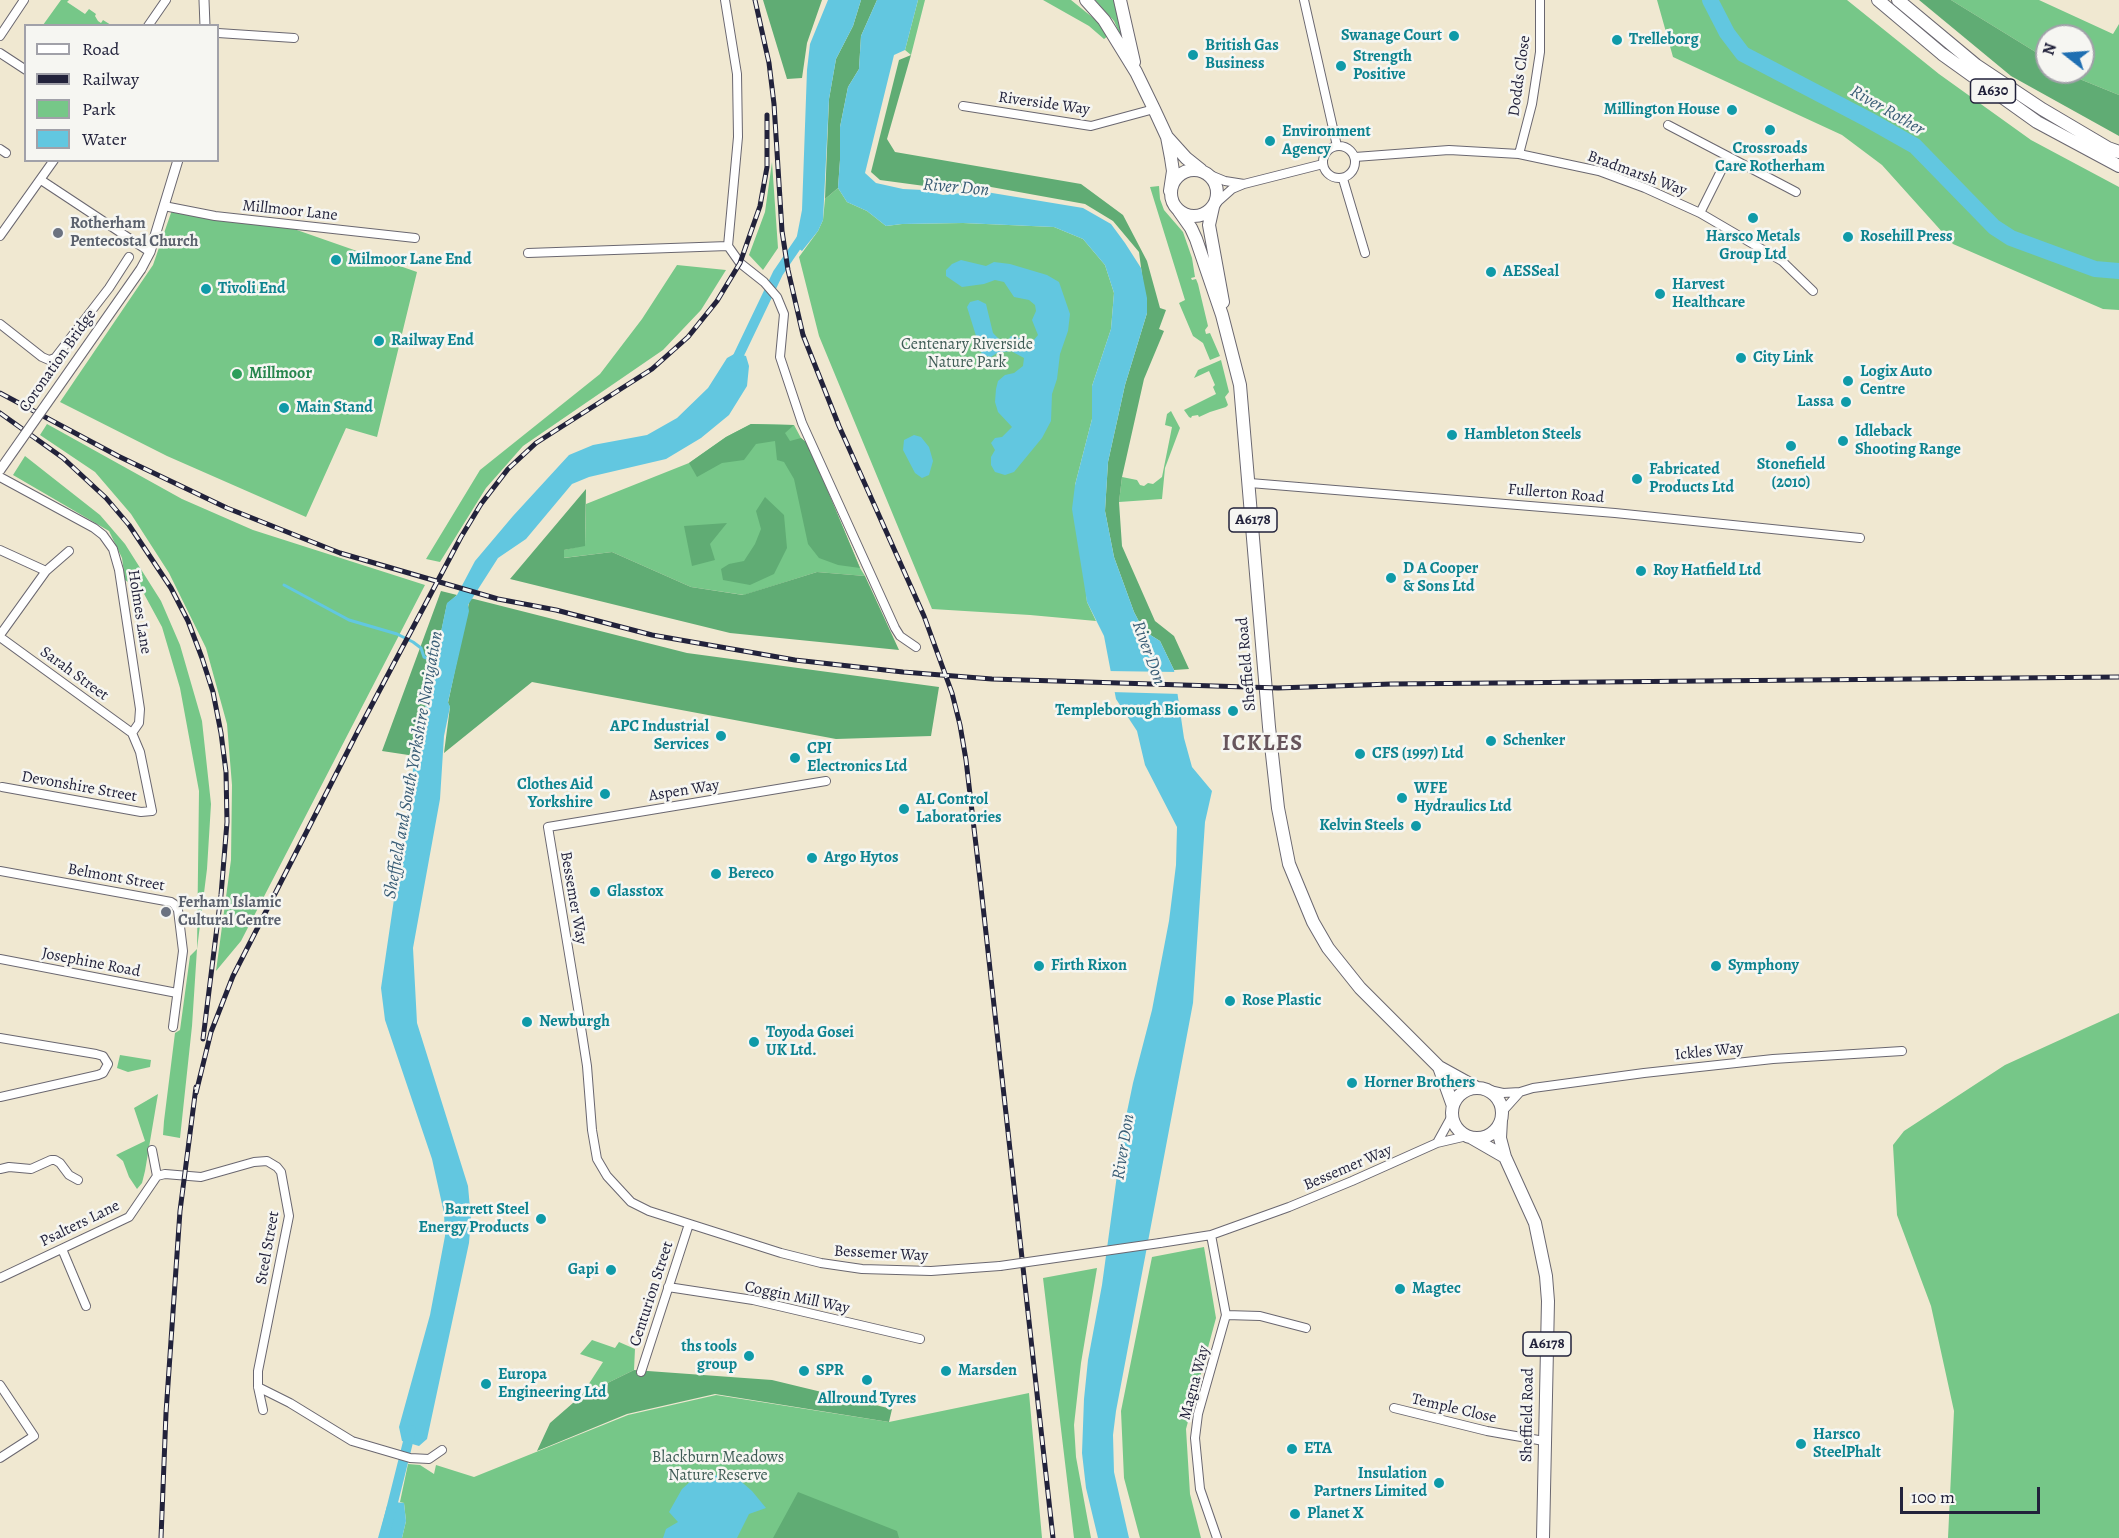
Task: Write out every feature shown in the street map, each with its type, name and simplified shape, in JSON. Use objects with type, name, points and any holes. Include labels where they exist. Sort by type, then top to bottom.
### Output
[{"type":"main road","name":"A6178","points":[[1086,0],[1104,20],[1136,72],[1167,137],[1173,171],[1170,191],[1172,200],[1179,211]]},
{"type":"main road","name":"A6178","points":[[1120,0],[1136,72]]},
{"type":"main road","name":"A630","points":[[1878,0],[1942,54],[2037,122],[2119,166]]},
{"type":"main road","name":"A630","points":[[1898,0],[1976,65],[2042,109],[2108,148],[2119,152]]},
{"type":"main road","name":"A6178","points":[[1167,137],[1186,158],[1205,172],[1217,187],[1218,195],[1214,206]]},
{"type":"main road","points":[[1170,191],[1172,183],[1181,173],[1188,170],[1205,172]]},
{"type":"main road","points":[[1179,211],[1186,215],[1198,216],[1208,212],[1214,206]]},
{"type":"main road","name":"Sheffield Road","points":[[1214,206],[1209,225],[1223,300],[1222,315]]},
{"type":"main road","name":"Sheffield Road","points":[[1179,211],[1196,239],[1222,315],[1240,385],[1269,728],[1278,808],[1289,864],[1312,922],[1328,948],[1360,988],[1439,1067],[1481,1089]]},
{"type":"main road","name":"Sheffield Road","points":[[1439,1067],[1453,1110]]},
{"type":"main road","points":[[1469,1137],[1482,1138],[1492,1133],[1502,1116],[1496,1097],[1481,1089],[1462,1094],[1453,1110],[1456,1126],[1469,1137],[1504,1157]]},
{"type":"main road","name":"Sheffield Road","points":[[1502,1116],[1500,1138],[1504,1157],[1535,1223],[1546,1276],[1548,1301],[1543,1538]]},
{"type":"street","points":[[0,36],[24,0]]},
{"type":"street","points":[[149,24],[166,0]]},
{"type":"street","points":[[204,0],[205,24]]},
{"type":"street","points":[[725,0],[737,74],[738,136],[728,246],[740,263],[777,297],[783,314],[780,357],[802,423],[895,628],[900,636],[916,647]]},
{"type":"street","points":[[1304,0],[1337,146]]},
{"type":"street","name":"Dodds Close","points":[[1519,154],[1532,104],[1540,52],[1540,0]]},
{"type":"street","points":[[219,33],[294,38]]},
{"type":"street","points":[[0,53],[24,69]]},
{"type":"street","name":"Riverside Way","points":[[963,106],[1091,126],[1154,109]]},
{"type":"street","points":[[1668,125],[1796,192]]},
{"type":"street","points":[[1337,146],[1347,148],[1355,157],[1355,167],[1351,174],[1342,179],[1330,176],[1323,164],[1324,155],[1328,150],[1337,146]]},
{"type":"street","name":"Bradmarsh Way","points":[[1355,157],[1449,150],[1519,154],[1599,171],[1645,188],[1700,213],[1782,261],[1813,291]]},
{"type":"street","points":[[1700,213],[1728,157]]},
{"type":"street","points":[[0,236],[53,162]]},
{"type":"street","name":"Coronation Bridge","points":[[0,470],[141,268],[150,252],[177,162]]},
{"type":"street","points":[[1214,206],[1232,189],[1244,184],[1323,164]]},
{"type":"street","points":[[1205,172],[1226,181],[1244,184]]},
{"type":"street","points":[[1342,179],[1365,253]]},
{"type":"street","points":[[41,180],[150,252]]},
{"type":"street","name":"Millmoor Lane","points":[[164,206],[215,216],[415,238]]},
{"type":"street","points":[[528,253],[728,246]]},
{"type":"street","points":[[0,324],[42,357],[49,360],[55,358],[110,288],[129,257]]},
{"type":"street","name":"Holmes Lane","points":[[0,477],[94,528],[103,535],[113,549],[119,570],[140,709],[139,723],[132,733]]},
{"type":"street","name":"Fullerton Road","points":[[1250,483],[1615,513],[1860,538]]},
{"type":"street","points":[[0,550],[46,571]]},
{"type":"street","points":[[0,636],[46,571],[69,551]]},
{"type":"street","name":"Sarah Street","points":[[0,636],[132,733]]},
{"type":"street","name":"Devonshire Street","points":[[2,787],[141,812],[152,810],[140,752],[132,733]]},
{"type":"street","name":"Aspen Way","points":[[548,827],[826,781]]},
{"type":"street","name":"Bessemer Way","points":[[548,827],[577,1002],[597,1160],[607,1176],[632,1202],[649,1211],[742,1241],[821,1263],[862,1269],[931,1271],[1000,1266],[1211,1235],[1352,1181],[1437,1143],[1469,1137]]},
{"type":"street","name":"Belmont Street","points":[[0,871],[171,902],[178,910],[183,951],[173,1027]]},
{"type":"street","name":"Josephine Road","points":[[0,959],[177,993]]},
{"type":"street","points":[[0,1038],[96,1054],[103,1056],[108,1064],[103,1073],[98,1075],[0,1097]]},
{"type":"street","name":"Ickles Way","points":[[1481,1089],[1503,1093],[1520,1092],[1533,1088],[1644,1073],[1773,1059],[1902,1052]]},
{"type":"street","points":[[1502,1116],[1520,1092]]},
{"type":"street","points":[[1437,1143],[1453,1110]]},
{"type":"street","points":[[152,1150],[157,1176]]},
{"type":"street","points":[[0,1169],[9,1167],[31,1169],[55,1160],[69,1175],[78,1180]]},
{"type":"street","name":"Steel Street","points":[[157,1176],[165,1174],[201,1177],[254,1162],[267,1161],[281,1172],[289,1216],[261,1354],[258,1387]]},
{"type":"street","name":"Psalters Lane","points":[[0,1278],[129,1217],[157,1176]]},
{"type":"street","name":"Centurion Street","points":[[641,1372],[689,1224]]},
{"type":"street","name":"Magna Way","points":[[1211,1235],[1226,1315],[1198,1414],[1196,1437],[1200,1489],[1217,1538]]},
{"type":"street","points":[[62,1249],[86,1306]]},
{"type":"street","name":"Coggin Mill Way","points":[[668,1287],[753,1300],[920,1339]]},
{"type":"street","points":[[1226,1315],[1260,1316],[1306,1328]]},
{"type":"street","points":[[0,1385],[34,1436],[0,1458]]},
{"type":"street","points":[[258,1387],[263,1410]]},
{"type":"street","points":[[258,1387],[290,1403],[352,1441],[410,1458],[429,1459],[442,1449]]},
{"type":"street","name":"Temple Close","points":[[1394,1408],[1487,1431],[1544,1441]]},
{"type":"green space","points":[[61,0],[69,0],[67,2],[85,14],[89,9],[96,14],[98,21],[101,23],[103,20],[109,24],[44,24]]},
{"type":"green space","points":[[763,0],[822,0],[807,43],[802,78],[787,79]]},
{"type":"green space","points":[[861,0],[877,0],[861,36],[859,69],[848,87],[840,127],[838,188],[825,199],[829,99],[836,59],[853,26]]},
{"type":"green space","points":[[918,0],[925,0],[911,55],[905,50]]},
{"type":"green space","points":[[1043,0],[1071,0],[1097,21],[1108,36],[1104,39],[1089,26]]},
{"type":"green space","points":[[1095,0],[1114,0],[1125,40],[1123,41],[1114,21]]},
{"type":"green space","points":[[1657,0],[1847,0],[1939,74],[2031,140],[2119,187],[2119,310],[2103,309],[1953,244],[1882,165],[1842,135],[1673,57]]},
{"type":"green space","points":[[1919,0],[1951,0],[2035,52],[2035,84],[2092,84],[2119,95],[2119,136],[2011,76]]},
{"type":"green space","points":[[1951,0],[2039,0],[2091,24],[2035,24],[2035,52]]},
{"type":"green space","points":[[2119,24],[2119,95],[2092,84],[2095,84],[2095,26],[2113,34]]},
{"type":"green space","points":[[911,55],[887,139],[895,152],[1081,184],[1123,215],[1147,261],[1160,308],[1166,310],[1159,329],[1164,331],[1144,379],[1122,477],[1119,502],[1122,546],[1155,621],[1174,636],[1189,669],[1174,670],[1160,641],[1144,631],[1134,612],[1114,557],[1105,511],[1108,462],[1125,385],[1147,313],[1139,252],[1113,221],[1085,204],[980,185],[947,189],[880,180],[871,172],[899,60]]},
{"type":"green space","points":[[772,162],[778,248],[763,270],[749,255],[765,212]]},
{"type":"green space","points":[[1159,186],[1164,210],[1183,232],[1192,258],[1195,277],[1191,278],[1196,279],[1198,284],[1208,326],[1205,330],[1206,334],[1210,333],[1220,356],[1210,360],[1203,343],[1193,336],[1179,303],[1185,300],[1150,187]]},
{"type":"green space","name":"Centenary Riverside Nature Park","points":[[838,188],[847,202],[867,211],[886,226],[963,223],[1054,227],[1083,239],[1105,265],[1114,293],[1111,329],[1092,386],[1092,419],[1075,485],[1087,602],[1096,621],[932,609],[819,336],[799,257],[823,220],[825,199]]},
{"type":"green space","name":"Millmoor","points":[[172,210],[294,229],[417,272],[377,437],[346,428],[306,517],[167,456],[60,402],[153,265]]},
{"type":"green space","points":[[677,265],[726,270],[701,310],[663,350],[523,446],[486,488],[440,562],[426,559],[480,470],[600,374],[642,319]]},
{"type":"green space","points":[[1221,360],[1229,392],[1225,397],[1228,405],[1199,417],[1198,415],[1189,417],[1184,410],[1216,394],[1209,371],[1194,378],[1198,370]]},
{"type":"green space","points":[[1171,411],[1180,428],[1165,468],[1162,499],[1119,502],[1122,477],[1137,480],[1140,485],[1144,486],[1148,483],[1153,484],[1162,477],[1172,427],[1165,425],[1167,414]]},
{"type":"green space","points":[[47,424],[182,499],[253,530],[425,585],[241,941],[216,971],[231,860],[232,785],[227,724],[206,648],[169,573],[131,514],[95,472],[40,435]]},
{"type":"green space","points":[[751,424],[794,425],[801,438],[808,444],[865,576],[817,572],[744,595],[691,587],[612,552],[563,558],[564,550],[585,545],[586,504],[689,463],[726,437]]},
{"type":"green space","points":[[751,424],[794,425],[785,433],[790,441],[801,438],[808,444],[860,568],[838,565],[819,558],[808,544],[794,479],[784,462],[777,460],[775,441],[756,444],[744,460],[722,463],[697,477],[689,463],[726,437]]},
{"type":"green space","points":[[25,456],[100,515],[125,544],[161,601],[180,645],[202,721],[211,804],[207,869],[197,949],[199,791],[180,688],[162,627],[143,592],[125,580],[122,558],[109,531],[13,475]]},
{"type":"green space","points":[[586,489],[585,546],[564,550],[564,558],[612,552],[691,587],[743,595],[817,572],[865,576],[899,650],[730,633],[510,579]]},
{"type":"green space","points":[[765,497],[784,515],[787,548],[774,574],[750,585],[723,580],[721,569],[729,564],[744,561],[755,544],[761,529],[756,511]]},
{"type":"green space","points":[[727,523],[710,544],[715,560],[692,566],[684,526]]},
{"type":"green space","points":[[441,591],[457,595],[447,604],[415,756],[382,751]]},
{"type":"green space","points":[[470,598],[687,653],[939,687],[931,736],[836,739],[532,682],[444,753],[450,707],[448,703]]},
{"type":"green space","points":[[197,949],[192,1026],[180,1138],[163,1135],[164,1121],[175,1033],[180,1030],[190,956]]},
{"type":"green space","points":[[2119,1013],[2119,1538],[1948,1538],[1954,1411],[1931,1306],[1897,1215],[1893,1145],[1904,1131],[2005,1065]]},
{"type":"green space","points":[[120,1055],[151,1060],[150,1067],[128,1072],[117,1068]]},
{"type":"green space","points":[[158,1094],[145,1171],[142,1183],[137,1189],[123,1161],[116,1155],[145,1141],[134,1108]]},
{"type":"green space","points":[[1204,1247],[1216,1318],[1186,1429],[1190,1494],[1201,1538],[1140,1538],[1124,1478],[1121,1411],[1152,1257]]},
{"type":"green space","points":[[1097,1268],[1081,1363],[1074,1425],[1076,1457],[1091,1538],[1074,1538],[1043,1278]]},
{"type":"green space","points":[[592,1340],[615,1348],[619,1342],[635,1349],[634,1370],[581,1396],[603,1362],[580,1354]]},
{"type":"green space","points":[[634,1370],[772,1380],[892,1409],[889,1422],[715,1394],[627,1414],[537,1451],[550,1423],[581,1396]]},
{"type":"green space","name":"Blackburn Meadows Nature Reserve","points":[[1029,1393],[1042,1538],[402,1538],[406,1521],[404,1503],[400,1502],[408,1464],[420,1465],[434,1474],[436,1465],[474,1477],[628,1415],[716,1395],[889,1422]]},
{"type":"green space","points":[[798,1492],[897,1531],[899,1538],[773,1538]]},
{"type":"water","points":[[828,0],[861,0],[853,26],[836,59],[829,99],[823,220],[818,231],[802,251],[795,246],[802,210],[807,70],[810,44]]},
{"type":"water","name":"River Don","points":[[877,0],[918,0],[905,50],[894,55],[865,173],[876,183],[903,189],[923,190],[943,195],[980,191],[1083,208],[1111,224],[1125,243],[1141,268],[1147,298],[1147,313],[1125,385],[1108,462],[1105,511],[1114,557],[1134,612],[1144,631],[1160,641],[1174,670],[1184,738],[1192,767],[1212,791],[1205,822],[1193,1003],[1113,1435],[1114,1472],[1129,1538],[1098,1538],[1086,1488],[1082,1453],[1084,1399],[1123,1131],[1152,1010],[1169,921],[1176,865],[1177,827],[1145,765],[1137,731],[1116,699],[1104,636],[1087,602],[1072,509],[1075,485],[1092,419],[1092,386],[1111,329],[1114,293],[1105,265],[1083,239],[1054,227],[963,223],[886,226],[867,211],[847,202],[838,188],[840,127],[848,87],[859,69],[861,36]]},
{"type":"water","points":[[961,260],[986,266],[994,262],[1010,264],[1047,275],[1059,282],[1070,314],[1052,394],[1051,421],[1042,438],[1014,472],[1005,475],[995,472],[991,465],[991,457],[995,450],[991,443],[995,438],[1002,437],[1012,427],[998,412],[995,402],[996,389],[998,381],[1005,375],[1014,373],[1023,366],[1024,358],[1011,351],[997,353],[991,357],[982,355],[967,307],[970,302],[978,300],[986,304],[993,333],[1000,340],[1008,340],[1011,336],[1033,341],[1038,335],[1032,320],[1036,311],[1035,305],[1029,300],[1014,297],[1004,282],[995,280],[962,287],[946,276],[946,270]]},
{"type":"water","points":[[736,353],[746,356],[749,366],[747,386],[729,415],[701,438],[666,459],[589,477],[572,484],[526,539],[498,558],[468,605],[469,611],[448,702],[450,707],[444,736],[440,799],[413,948],[417,1023],[468,1186],[471,1219],[469,1243],[427,1439],[419,1446],[402,1441],[399,1427],[430,1315],[445,1236],[444,1213],[432,1159],[385,1020],[381,988],[415,756],[447,603],[457,595],[475,561],[569,455],[593,445],[647,435],[677,418],[708,388],[727,358]]},
{"type":"water","points":[[914,435],[921,437],[929,447],[933,461],[929,475],[922,478],[915,473],[903,450],[904,440]]},
{"type":"water","points":[[712,1475],[736,1477],[766,1508],[749,1514],[737,1538],[663,1538],[666,1529],[678,1522],[669,1512],[682,1489],[692,1480]]},
{"type":"water","points":[[394,1502],[404,1503],[406,1521],[402,1538],[378,1538],[387,1506]]},
{"type":"pier","points":[[1106,671],[1178,672],[1181,694],[1111,692]]},
{"type":"waterway","name":"River Rother","points":[[1710,0],[1727,33],[1743,54],[1915,146],[1994,227],[2011,238],[2095,269],[2119,271]]},
{"type":"waterway","name":"Sheffield and South Yorkshire Navigation","points":[[733,367],[778,273],[804,235]]},
{"type":"waterway","points":[[284,585],[349,620],[397,634],[413,642],[421,648],[424,657],[437,662]]},
{"type":"waterway","name":"Sheffield and South Yorkshire Navigation","points":[[384,1538],[411,1430]]},
{"type":"railway","points":[[755,0],[769,63],[774,104],[782,231],[788,270],[803,335],[839,426],[924,616],[952,693],[960,725],[981,888],[1053,1538]]},
{"type":"railway","points":[[196,1093],[211,1032],[233,976],[358,731],[461,537],[481,504],[508,469],[536,443],[652,369],[688,337],[717,301],[740,263],[760,206],[767,167],[767,115]]},
{"type":"railway","points":[[0,393],[118,456],[227,508],[340,553],[498,599],[556,610],[652,635],[795,660],[992,679],[1278,688],[1391,684],[2119,677]]},
{"type":"railway","points":[[0,413],[63,458],[106,498],[129,525],[171,588],[188,621],[202,658],[213,692],[221,733],[226,772],[227,822],[221,895],[203,1039]]},
{"type":"railway","points":[[161,1538],[166,1413],[180,1211],[196,1087]]},
{"type":"place","name":"Swanage Court","points":[[1454,36]]},
{"type":"place","name":"Trelleborg","points":[[1617,40]]},
{"type":"place","name":"British Gas Business","points":[[1193,55]]},
{"type":"place","name":"Strength Positive","points":[[1341,66]]},
{"type":"place","name":"Millington House","points":[[1732,110]]},
{"type":"place","name":"Crossroads Care Rotherham","points":[[1770,130]]},
{"type":"place","name":"Environment Agency","points":[[1270,141]]},
{"type":"place","name":"Harsco Metals Group Ltd","points":[[1753,218]]},
{"type":"place","name":"Rotherham Pentecostal Church","points":[[58,233]]},
{"type":"place","name":"Rosehill Press","points":[[1848,237]]},
{"type":"place","name":"Milmoor Lane End","points":[[336,260]]},
{"type":"place","name":"AESSeal","points":[[1491,272]]},
{"type":"place","name":"Tivoli End","points":[[206,289]]},
{"type":"place","name":"Harvest Healthcare","points":[[1660,294]]},
{"type":"place","name":"Railway End","points":[[379,341]]},
{"type":"place","name":"City Link","points":[[1741,358]]},
{"type":"place","name":"Millmoor","points":[[237,374]]},
{"type":"place","name":"Logix Auto Centre","points":[[1848,381]]},
{"type":"place","name":"Lassa","points":[[1846,402]]},
{"type":"place","name":"Main Stand","points":[[284,408]]},
{"type":"place","name":"Hambleton Steels","points":[[1452,435]]},
{"type":"place","name":"Idleback Shooting Range","points":[[1843,441]]},
{"type":"place","name":"Stonefield (2010)","points":[[1791,446]]},
{"type":"place","name":"Fabricated Products Ltd","points":[[1637,479]]},
{"type":"place","name":"Roy Hatfield Ltd","points":[[1641,571]]},
{"type":"place","name":"D A Cooper & Sons Ltd","points":[[1391,578]]},
{"type":"place","name":"Templeborough Biomass","points":[[1233,711]]},
{"type":"place","name":"APC Industrial Services","points":[[721,736]]},
{"type":"place","name":"Schenker","points":[[1491,741]]},
{"type":"place","name":"CFS (1997) Ltd","points":[[1360,754]]},
{"type":"place","name":"CPI Electronics Ltd","points":[[795,758]]},
{"type":"place","name":"Clothes Aid Yorkshire","points":[[605,794]]},
{"type":"place","name":"WFE Hydraulics Ltd","points":[[1402,798]]},
{"type":"place","name":"AL Control Laboratories","points":[[904,809]]},
{"type":"place","name":"Kelvin Steels","points":[[1416,826]]},
{"type":"place","name":"Argo Hytos","points":[[812,858]]},
{"type":"place","name":"Bereco","points":[[716,874]]},
{"type":"place","name":"Glasstox","points":[[595,892]]},
{"type":"place","name":"Ferham Islamic Cultural Centre","points":[[166,912]]},
{"type":"place","name":"Firth Rixon","points":[[1039,966]]},
{"type":"place","name":"Symphony","points":[[1716,966]]},
{"type":"place","name":"Rose Plastic","points":[[1230,1001]]},
{"type":"place","name":"Newburgh","points":[[527,1022]]},
{"type":"place","name":"Toyoda Gosei UK Ltd.","points":[[754,1042]]},
{"type":"place","name":"Horner Brothers","points":[[1352,1083]]},
{"type":"place","name":"Barrett Steel Energy Products","points":[[541,1219]]},
{"type":"place","name":"Gapi","points":[[611,1270]]},
{"type":"place","name":"Magtec","points":[[1400,1289]]},
{"type":"place","name":"ths tools group","points":[[749,1356]]},
{"type":"place","name":"SPR","points":[[804,1371]]},
{"type":"place","name":"Marsden","points":[[946,1371]]},
{"type":"place","name":"Allround Tyres","points":[[867,1380]]},
{"type":"place","name":"Europa Engineering Ltd","points":[[486,1384]]},
{"type":"place","name":"Harsco SteelPhalt","points":[[1801,1444]]},
{"type":"place","name":"ETA","points":[[1292,1449]]},
{"type":"place","name":"Insulation Partners Limited","points":[[1439,1483]]},
{"type":"place","name":"Planet X","points":[[1295,1514]]},
{"type":"district","name":"ICKLES","points":[[1263,745]]}]
